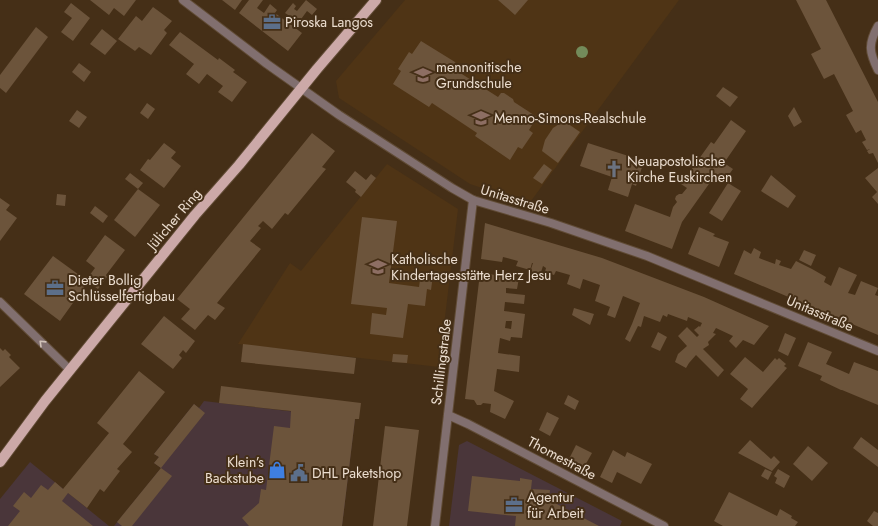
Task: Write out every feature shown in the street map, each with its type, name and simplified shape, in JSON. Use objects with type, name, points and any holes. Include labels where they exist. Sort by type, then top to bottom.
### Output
[{"type":"main road","name":"Jülicher Ring","points":[[0,462],[70,370],[195,215],[376,0]]},
{"type":"street","name":"Unitasstraße","points":[[183,0],[339,115],[398,154],[473,200],[551,223],[647,256],[878,351]]},
{"type":"street","points":[[878,26],[871,40],[870,48],[878,70]]},
{"type":"street","name":"Schillingstraße","points":[[435,526],[473,200]]},
{"type":"street","points":[[0,302],[70,370]]},
{"type":"street","name":"Thomestraße","points":[[448,415],[664,526]]},
{"type":"shaded area","name":"Menno-Simons-Realschule","points":[[405,0],[679,0],[531,201],[470,184],[339,98],[336,81]]},
{"type":"shaded area","name":"Katholische Kindertagesstätte Herz Jesu","points":[[387,164],[458,209],[439,367],[238,344],[290,263],[301,271]]},
{"type":"shaded area","points":[[204,401],[355,419],[342,526],[114,526],[161,468],[154,463],[159,457],[154,454],[194,404],[199,408]]},
{"type":"shaded area","points":[[467,441],[622,521],[620,526],[449,526],[459,445]]},
{"type":"shaded area","points":[[30,462],[109,526],[0,526],[0,499]]},
{"type":"building","points":[[90,0],[136,0],[124,16],[114,8],[109,15]]},
{"type":"building","points":[[222,0],[242,0],[235,10]]},
{"type":"building","points":[[249,0],[263,0],[257,8],[264,13],[270,4],[277,10],[275,13],[302,33],[288,51],[239,13]]},
{"type":"building","points":[[306,0],[317,9],[312,15],[307,11],[299,22],[285,13],[293,3],[296,6],[294,9],[297,11]]},
{"type":"building","points":[[498,0],[528,0],[515,15]]},
{"type":"building","points":[[796,0],[826,0],[878,102],[878,163],[873,153],[869,154],[867,151],[870,149],[867,150],[862,142],[866,140],[861,130],[856,133],[846,115],[853,111],[834,74],[824,79],[811,54],[821,49]]},
{"type":"building","points":[[71,3],[90,18],[73,41],[61,32],[72,18],[64,12]]},
{"type":"building","points":[[153,7],[172,21],[164,30],[167,33],[151,55],[139,47],[135,51],[118,39],[136,16],[142,21]]},
{"type":"building","points":[[36,27],[48,37],[6,93],[0,88],[0,75]]},
{"type":"building","points":[[102,29],[117,41],[105,55],[90,44]]},
{"type":"building","points":[[180,32],[218,60],[219,58],[235,70],[233,72],[247,82],[232,102],[218,92],[223,86],[207,74],[199,84],[186,74],[194,64],[169,45]]},
{"type":"building","points":[[421,41],[455,62],[456,64],[454,69],[498,97],[501,93],[504,93],[513,99],[514,102],[537,117],[529,130],[533,133],[522,149],[518,147],[510,160],[475,136],[477,133],[432,103],[429,107],[393,84],[401,71],[398,69],[409,52],[412,54]]},
{"type":"building","points":[[79,63],[91,72],[84,82],[72,72]]},
{"type":"building","points":[[723,87],[738,97],[730,107],[716,96]]},
{"type":"building","points":[[147,103],[155,109],[148,119],[140,113]]},
{"type":"building","points":[[794,107],[802,122],[794,127],[788,116]]},
{"type":"building","points":[[77,110],[87,117],[79,128],[69,121]]},
{"type":"building","points":[[731,120],[746,131],[724,163],[733,169],[725,180],[716,174],[682,222],[672,249],[625,231],[635,204],[670,217],[673,207],[677,202],[675,199],[676,196],[682,194],[687,188],[681,184],[711,142],[714,144]]},
{"type":"building","points":[[564,121],[580,132],[558,163],[542,151],[545,140],[553,128]]},
{"type":"building","points":[[312,133],[335,151],[322,167],[326,169],[288,215],[285,213],[272,229],[263,221],[258,226],[261,228],[250,241],[261,249],[217,303],[225,308],[215,320],[208,315],[195,330],[181,319],[190,309],[177,299]]},
{"type":"building","points":[[164,143],[176,152],[171,158],[181,166],[164,188],[140,170],[148,159],[150,160]]},
{"type":"building","name":"Neuapostolische Kirche Euskirchen","points":[[588,143],[644,161],[636,186],[632,184],[628,197],[608,190],[612,177],[580,166]]},
{"type":"building","points":[[544,164],[552,170],[542,184],[533,178]]},
{"type":"building","points":[[878,168],[878,204],[872,197],[877,192],[865,178]]},
{"type":"building","points":[[355,171],[366,180],[371,174],[376,178],[361,197],[355,192],[356,190],[346,182]]},
{"type":"building","points":[[130,173],[143,183],[138,189],[125,179]]},
{"type":"building","points":[[771,175],[796,196],[788,208],[761,191]]},
{"type":"building","points":[[728,183],[741,191],[722,221],[709,213]]},
{"type":"building","points":[[138,189],[160,205],[135,237],[114,220]]},
{"type":"building","points":[[57,194],[66,195],[65,206],[56,205]]},
{"type":"building","points":[[0,198],[10,205],[6,210],[17,218],[0,241]]},
{"type":"building","points":[[95,206],[108,216],[103,223],[90,213]]},
{"type":"building","points":[[362,217],[397,221],[389,283],[419,287],[421,273],[433,275],[431,290],[427,289],[425,306],[408,304],[403,338],[370,334],[372,313],[386,315],[387,308],[351,304]]},
{"type":"building","points":[[485,223],[602,258],[704,297],[769,326],[754,345],[743,340],[736,348],[729,341],[733,336],[716,328],[713,333],[716,334],[708,342],[709,345],[703,349],[724,370],[718,377],[696,355],[686,368],[675,362],[678,354],[687,346],[678,336],[687,327],[697,337],[699,335],[694,330],[699,326],[700,327],[702,323],[688,317],[687,321],[668,314],[667,317],[663,315],[660,322],[644,316],[641,327],[638,326],[630,342],[625,339],[640,303],[623,296],[615,318],[607,315],[610,307],[595,301],[600,285],[583,279],[580,289],[567,284],[570,275],[556,271],[554,275],[545,272],[546,268],[543,266],[540,275],[530,272],[533,263],[530,270],[516,266],[518,261],[503,257],[502,262],[481,259]]},
{"type":"building","points":[[699,227],[715,234],[713,236],[729,242],[719,267],[688,254]]},
{"type":"building","points":[[105,235],[125,250],[106,275],[107,277],[98,289],[88,282],[60,321],[24,294],[53,256],[86,280],[95,268],[86,261]]},
{"type":"building","points":[[754,248],[761,252],[759,258],[775,264],[776,259],[781,261],[779,265],[791,269],[796,261],[826,277],[824,282],[831,286],[839,267],[857,275],[848,293],[855,295],[861,281],[878,288],[875,295],[878,296],[878,335],[734,274],[744,250],[751,254]]},
{"type":"building","points":[[804,250],[816,255],[811,266],[799,260]]},
{"type":"building","points":[[480,273],[519,278],[517,289],[506,288],[506,293],[525,295],[524,304],[505,302],[504,311],[525,314],[522,338],[511,337],[510,341],[500,338],[498,353],[520,356],[519,372],[497,369],[494,391],[514,401],[505,419],[490,412],[491,404],[483,403],[481,405],[477,405],[474,400],[465,399]],"holes":[[[506,321],[512,321],[511,329],[505,328]]]},
{"type":"building","points":[[574,308],[594,314],[590,325],[572,315]]},
{"type":"building","points":[[164,316],[195,341],[186,353],[183,350],[179,355],[182,358],[173,369],[141,344]]},
{"type":"building","points":[[658,332],[667,337],[660,351],[651,347]]},
{"type":"building","points":[[785,333],[796,338],[788,356],[778,351]]},
{"type":"building","points":[[808,342],[832,352],[826,364],[849,374],[854,362],[878,371],[878,405],[820,380],[822,376],[798,366]]},
{"type":"building","points":[[243,344],[356,358],[354,374],[241,362]]},
{"type":"building","points":[[0,348],[3,351],[5,349],[11,355],[9,357],[20,368],[0,387]]},
{"type":"building","points":[[393,354],[408,355],[407,363],[392,362]]},
{"type":"building","points":[[745,357],[763,372],[775,358],[777,360],[779,358],[786,364],[784,366],[787,368],[752,408],[740,399],[748,389],[730,374]]},
{"type":"building","points":[[139,371],[165,392],[123,444],[132,452],[117,469],[120,471],[104,492],[100,489],[87,508],[68,493],[62,501],[93,526],[8,526],[20,511],[13,506],[24,492],[31,498],[41,485],[48,490],[55,482],[63,489],[109,433],[97,423]]},
{"type":"building","points":[[221,386],[361,403],[359,419],[355,419],[342,526],[249,526],[242,518],[259,503],[261,489],[266,490],[274,426],[290,428],[291,411],[219,403]]},
{"type":"building","points":[[568,395],[579,401],[575,410],[564,404]]},
{"type":"building","points":[[194,404],[205,413],[161,468],[154,463],[159,457],[154,454]]},
{"type":"building","points":[[547,412],[559,418],[550,436],[539,430]]},
{"type":"building","points":[[385,426],[419,430],[407,526],[373,526]]},
{"type":"building","points":[[861,437],[878,450],[878,467],[853,448]]},
{"type":"building","points":[[750,440],[771,459],[774,456],[780,462],[772,471],[738,453]]},
{"type":"building","points":[[576,445],[592,453],[583,469],[568,461]]},
{"type":"building","points":[[808,446],[828,463],[812,481],[793,464]]},
{"type":"building","points":[[613,450],[625,457],[627,452],[652,464],[641,484],[617,472],[612,483],[600,477]]},
{"type":"building","points":[[161,468],[172,476],[132,526],[122,526],[117,522]]},
{"type":"building","points":[[765,469],[772,472],[768,480],[761,476]]},
{"type":"building","points":[[778,469],[790,476],[784,488],[775,483],[777,478],[774,476]]},
{"type":"building","name":"Agentur für Arbeit","points":[[472,476],[520,481],[520,478],[532,480],[531,489],[550,490],[549,500],[599,526],[515,526],[516,516],[468,511]]},
{"type":"building","points":[[729,492],[777,516],[780,509],[792,516],[791,518],[798,522],[795,526],[723,526],[714,521]]},
{"type":"building","points":[[874,511],[878,513],[878,526],[873,526],[867,521]]},
{"type":"place","name":"Piroska Langos","points":[[272,22]]},
{"type":"place","name":"mennonitische Grundschule","points":[[423,75]]},
{"type":"place","name":"Menno-Simons-Realschule","points":[[481,118]]},
{"type":"place","name":"Neuapostolische Kirche Euskirchen","points":[[614,169]]},
{"type":"place","name":"Katholische Kindertagesstätte Herz Jesu","points":[[378,267]]},
{"type":"place","name":"Dieter Bollig Schlüsselfertigbau","points":[[55,288]]},
{"type":"place","name":"Klein’s Backstube","points":[[277,470]]},
{"type":"place","name":"DHL Paketshop","points":[[299,473]]},
{"type":"place","name":"Agentur für Arbeit","points":[[514,505]]}]
